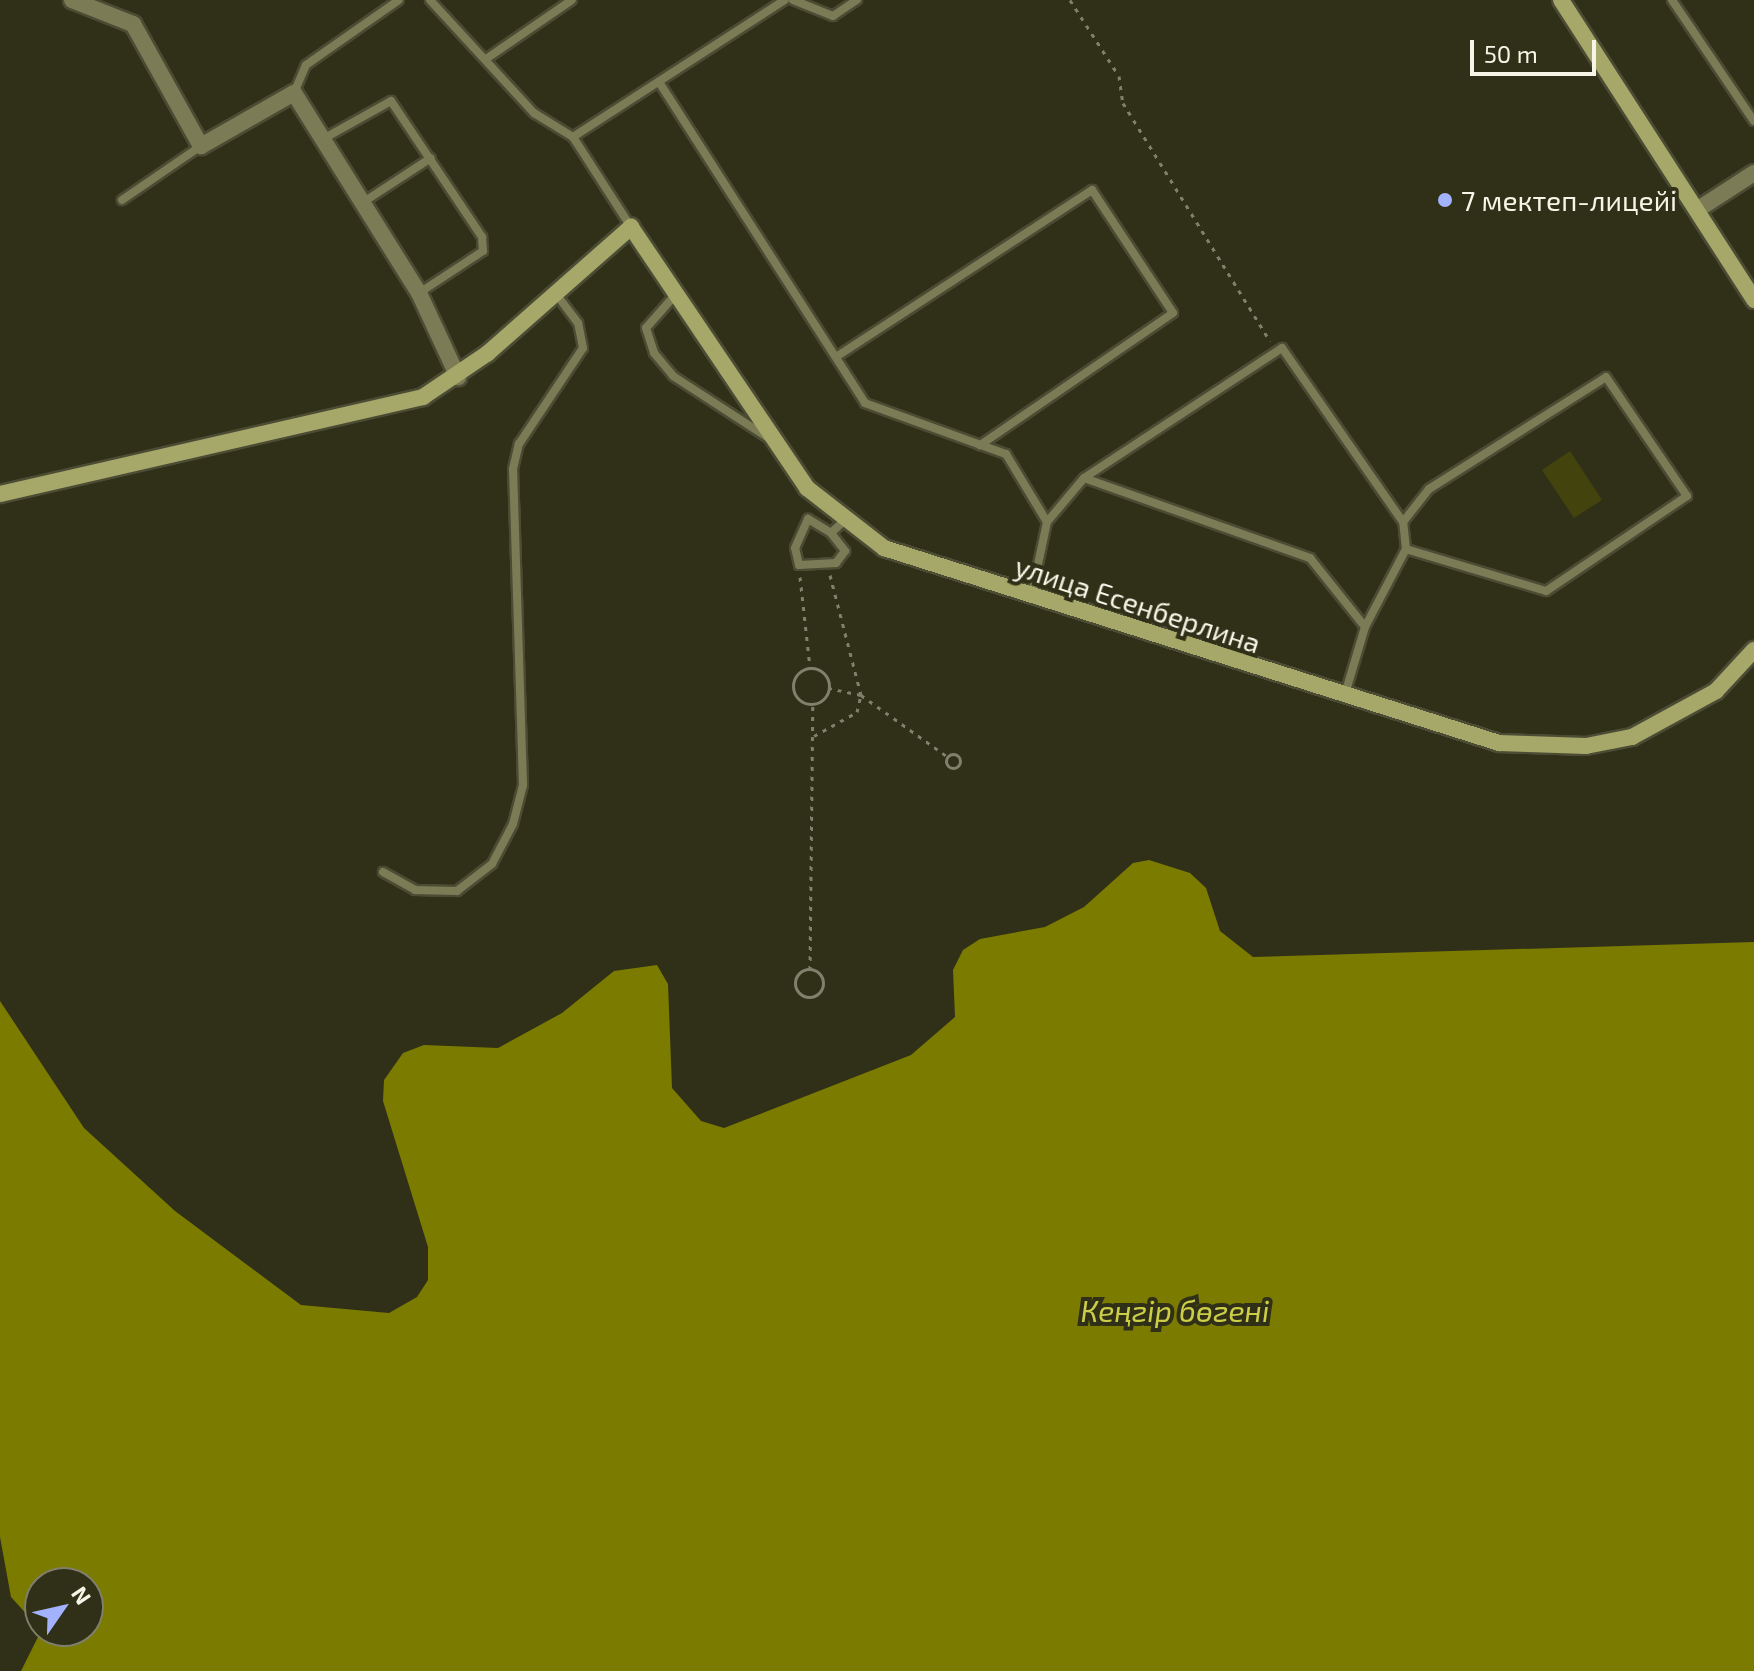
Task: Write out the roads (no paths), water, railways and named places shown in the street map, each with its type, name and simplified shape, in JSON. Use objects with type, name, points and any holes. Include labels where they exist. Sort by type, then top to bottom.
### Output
[{"type":"street","points":[[72,0],[133,24],[201,146],[294,93],[419,293],[458,377]]},
{"type":"street","points":[[1561,0],[1754,300]]},
{"type":"street","points":[[1697,210],[1754,173]]},
{"type":"street","points":[[0,494],[388,409],[458,377],[631,227]]},
{"type":"street","name":"улица Есенберлина","points":[[631,227],[837,528],[884,548],[1031,598],[1499,743],[1586,746],[1676,718],[1716,691],[1754,650]]},
{"type":"lane","points":[[294,93],[306,65],[399,0]]},
{"type":"lane","points":[[430,0],[534,113],[573,137],[631,227]]},
{"type":"lane","points":[[486,59],[572,0]]},
{"type":"lane","points":[[573,137],[785,0]]},
{"type":"lane","points":[[793,0],[833,16],[857,0]]},
{"type":"lane","points":[[1672,0],[1754,121]]},
{"type":"lane","points":[[659,82],[865,403],[1006,454],[1047,522]]},
{"type":"lane","points":[[322,139],[391,101],[431,158],[486,248],[419,293]]},
{"type":"lane","points":[[122,200],[201,146]]},
{"type":"lane","points":[[362,203],[431,158]]},
{"type":"lane","points":[[836,357],[1092,190],[1173,313],[980,445]]},
{"type":"lane","points":[[383,872],[415,890],[457,891],[492,864],[513,824],[523,785],[513,469],[519,444],[583,348],[578,323],[554,291]]},
{"type":"lane","points":[[677,293],[646,328],[654,353],[673,376],[776,442]]},
{"type":"lane","points":[[1031,598],[1047,522],[1084,478],[1274,347],[1289,357],[1403,522],[1406,549],[1365,627],[1345,696]]},
{"type":"lane","points":[[1403,522],[1429,489],[1606,377],[1687,496],[1546,591],[1406,549]]},
{"type":"lane","points":[[1084,478],[1310,558],[1365,627]]},
{"type":"lane","points":[[808,519],[837,528],[845,551],[827,563],[799,565],[795,548],[808,519]]},
{"type":"water","name":"Кеңгір бөгені","points":[[1149,860],[1190,873],[1206,888],[1220,931],[1253,957],[1754,942],[1754,1671],[21,1671],[33,1647],[104,1647],[104,1567],[24,1567],[24,1611],[11,1597],[0,1537],[0,1001],[84,1128],[175,1211],[301,1305],[389,1313],[417,1297],[428,1280],[428,1247],[383,1101],[384,1080],[403,1053],[424,1045],[498,1048],[562,1013],[614,971],[657,965],[668,984],[672,1088],[701,1121],[724,1128],[911,1055],[955,1017],[953,970],[963,950],[980,939],[1045,927],[1084,907],[1133,863]]},
{"type":"place","name":"7 мектеп-лицейі","points":[[1445,200]]}]
